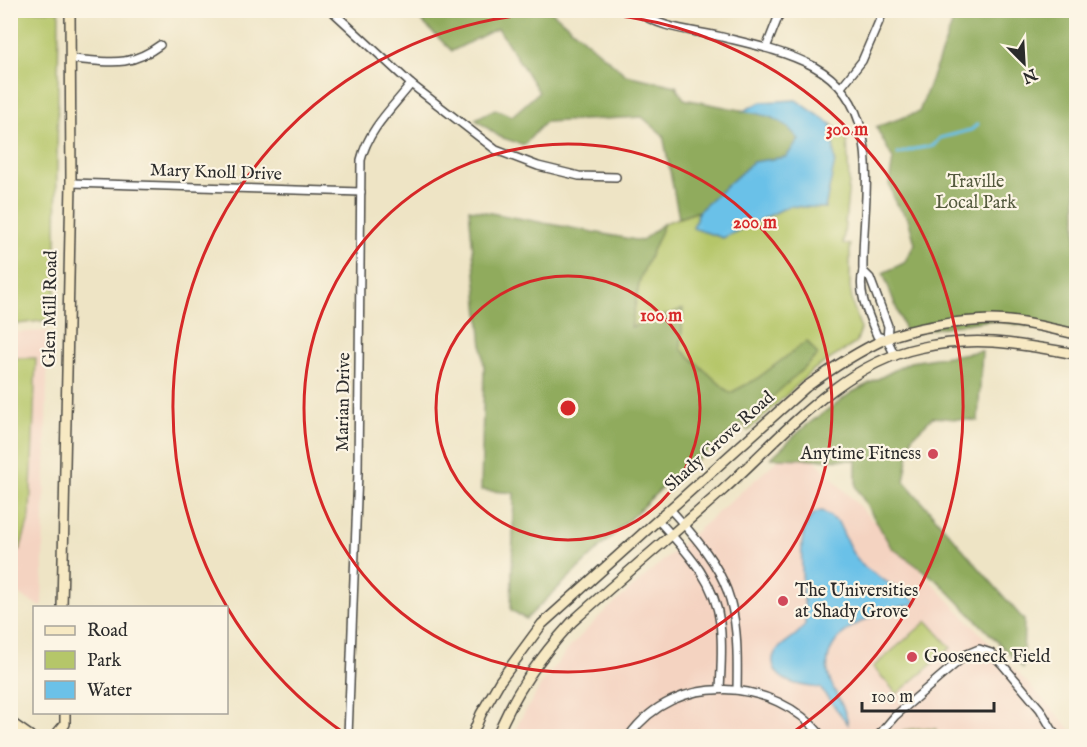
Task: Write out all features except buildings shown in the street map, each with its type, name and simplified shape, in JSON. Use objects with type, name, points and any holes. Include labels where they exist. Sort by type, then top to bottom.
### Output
[{"type":"main road","name":"Glen Mill Road","points":[[62,606],[71,183],[70,10]]},
{"type":"main road","name":"Shady Grove Road","points":[[472,736],[481,714],[501,681],[542,624],[806,387],[846,360],[887,339],[955,323],[991,320],[1024,323],[1077,334]]},
{"type":"main road","name":"Shady Grove Road","points":[[497,736],[524,682],[546,650],[572,622],[759,457],[816,403],[851,378],[870,366],[918,348],[968,340],[1009,342],[1077,354]]},
{"type":"main road","points":[[56,736],[64,724],[65,714]]},
{"type":"main road","points":[[10,722],[30,736]]},
{"type":"street","points":[[331,10],[411,84],[496,150],[538,166],[579,176],[616,177]]},
{"type":"street","points":[[635,10],[651,21],[670,27],[766,48],[812,65],[842,86],[856,112],[865,145],[867,167],[861,280],[866,309],[877,336],[887,339]]},
{"type":"street","points":[[766,48],[781,10]]},
{"type":"street","points":[[842,86],[862,61],[884,10]]},
{"type":"street","points":[[70,58],[129,62],[147,55],[160,45]]},
{"type":"street","name":"Marian Drive","points":[[348,736],[358,472],[361,160],[365,144],[374,129],[411,84]]},
{"type":"street","name":"Mary Knoll Drive","points":[[71,183],[361,192]]},
{"type":"street","points":[[863,271],[870,278],[888,326],[887,339],[895,356]]},
{"type":"street","points":[[670,509],[724,578],[733,604],[737,640],[737,690]]},
{"type":"street","points":[[658,520],[702,572],[717,609],[721,640],[720,689]]},
{"type":"street","points":[[878,736],[895,716],[962,658],[972,651],[983,650],[994,656],[1033,700],[1056,736]]},
{"type":"street","points":[[629,736],[641,722],[666,705],[692,694],[720,689],[761,695],[784,704],[805,718],[822,736]]},
{"type":"shaded area","points":[[48,331],[42,606],[11,590],[10,333]]},
{"type":"shaded area","name":"The Universities at Shady Grove","points":[[798,442],[1076,736],[514,736],[519,722],[544,680],[572,645],[600,616]]},
{"type":"green space","points":[[11,10],[59,11],[55,319],[11,325]]},
{"type":"green space","points":[[411,11],[551,11],[626,75],[676,86],[684,99],[766,115],[787,125],[800,140],[786,157],[753,162],[699,211],[679,218],[663,135],[642,117],[545,122],[524,145],[500,137],[475,119],[495,109],[512,116],[539,92],[498,28],[452,51]]},
{"type":"green space","name":"Traville Local Park","points":[[957,11],[1076,11],[1076,334],[991,320],[906,333],[883,273],[904,263],[915,244],[908,218],[896,204],[889,184],[893,159],[876,127],[919,112]]},
{"type":"green space","points":[[831,124],[847,137],[849,182],[843,244],[850,245],[850,287],[853,306],[861,329],[856,343],[813,370],[748,431],[659,329],[631,327],[640,279],[664,223],[699,211],[693,228],[723,238],[789,206],[825,208],[835,161]]},
{"type":"green space","points":[[469,209],[641,241],[664,223],[640,279],[631,327],[683,309],[681,349],[730,393],[755,380],[807,341],[818,355],[754,414],[666,484],[526,619],[511,610],[514,493],[481,490],[484,368]]},
{"type":"green space","points":[[982,351],[978,421],[933,417],[912,437],[904,481],[1024,620],[1023,668],[939,582],[891,547],[856,487],[856,460],[771,458],[804,427],[851,393],[910,362]]},
{"type":"green space","points":[[10,358],[36,358],[30,516],[20,550],[10,548]]},
{"type":"green space","name":"Gooseneck Field","points":[[927,621],[951,648],[897,694],[873,667]]},
{"type":"green space","points":[[936,729],[937,736],[894,736],[906,730]]},
{"type":"water","points":[[796,100],[831,124],[835,161],[825,208],[789,206],[723,238],[693,228],[699,211],[753,162],[786,157],[799,140],[788,127],[775,119],[743,111],[761,102]]},
{"type":"water","points":[[822,511],[838,522],[852,552],[863,566],[917,602],[895,608],[859,623],[839,638],[832,648],[828,659],[828,673],[845,711],[848,724],[820,688],[785,680],[775,670],[773,661],[777,650],[805,624],[802,542],[805,527],[812,516]]},
{"type":"waterway","points":[[898,154],[933,146],[940,138],[971,130],[978,124]]},
{"type":"place","name":"Anytime Fitness","points":[[933,454]]},
{"type":"place","name":"The Universities at Shady Grove","points":[[783,601]]},
{"type":"place","name":"Gooseneck Field","points":[[912,657]]}]
